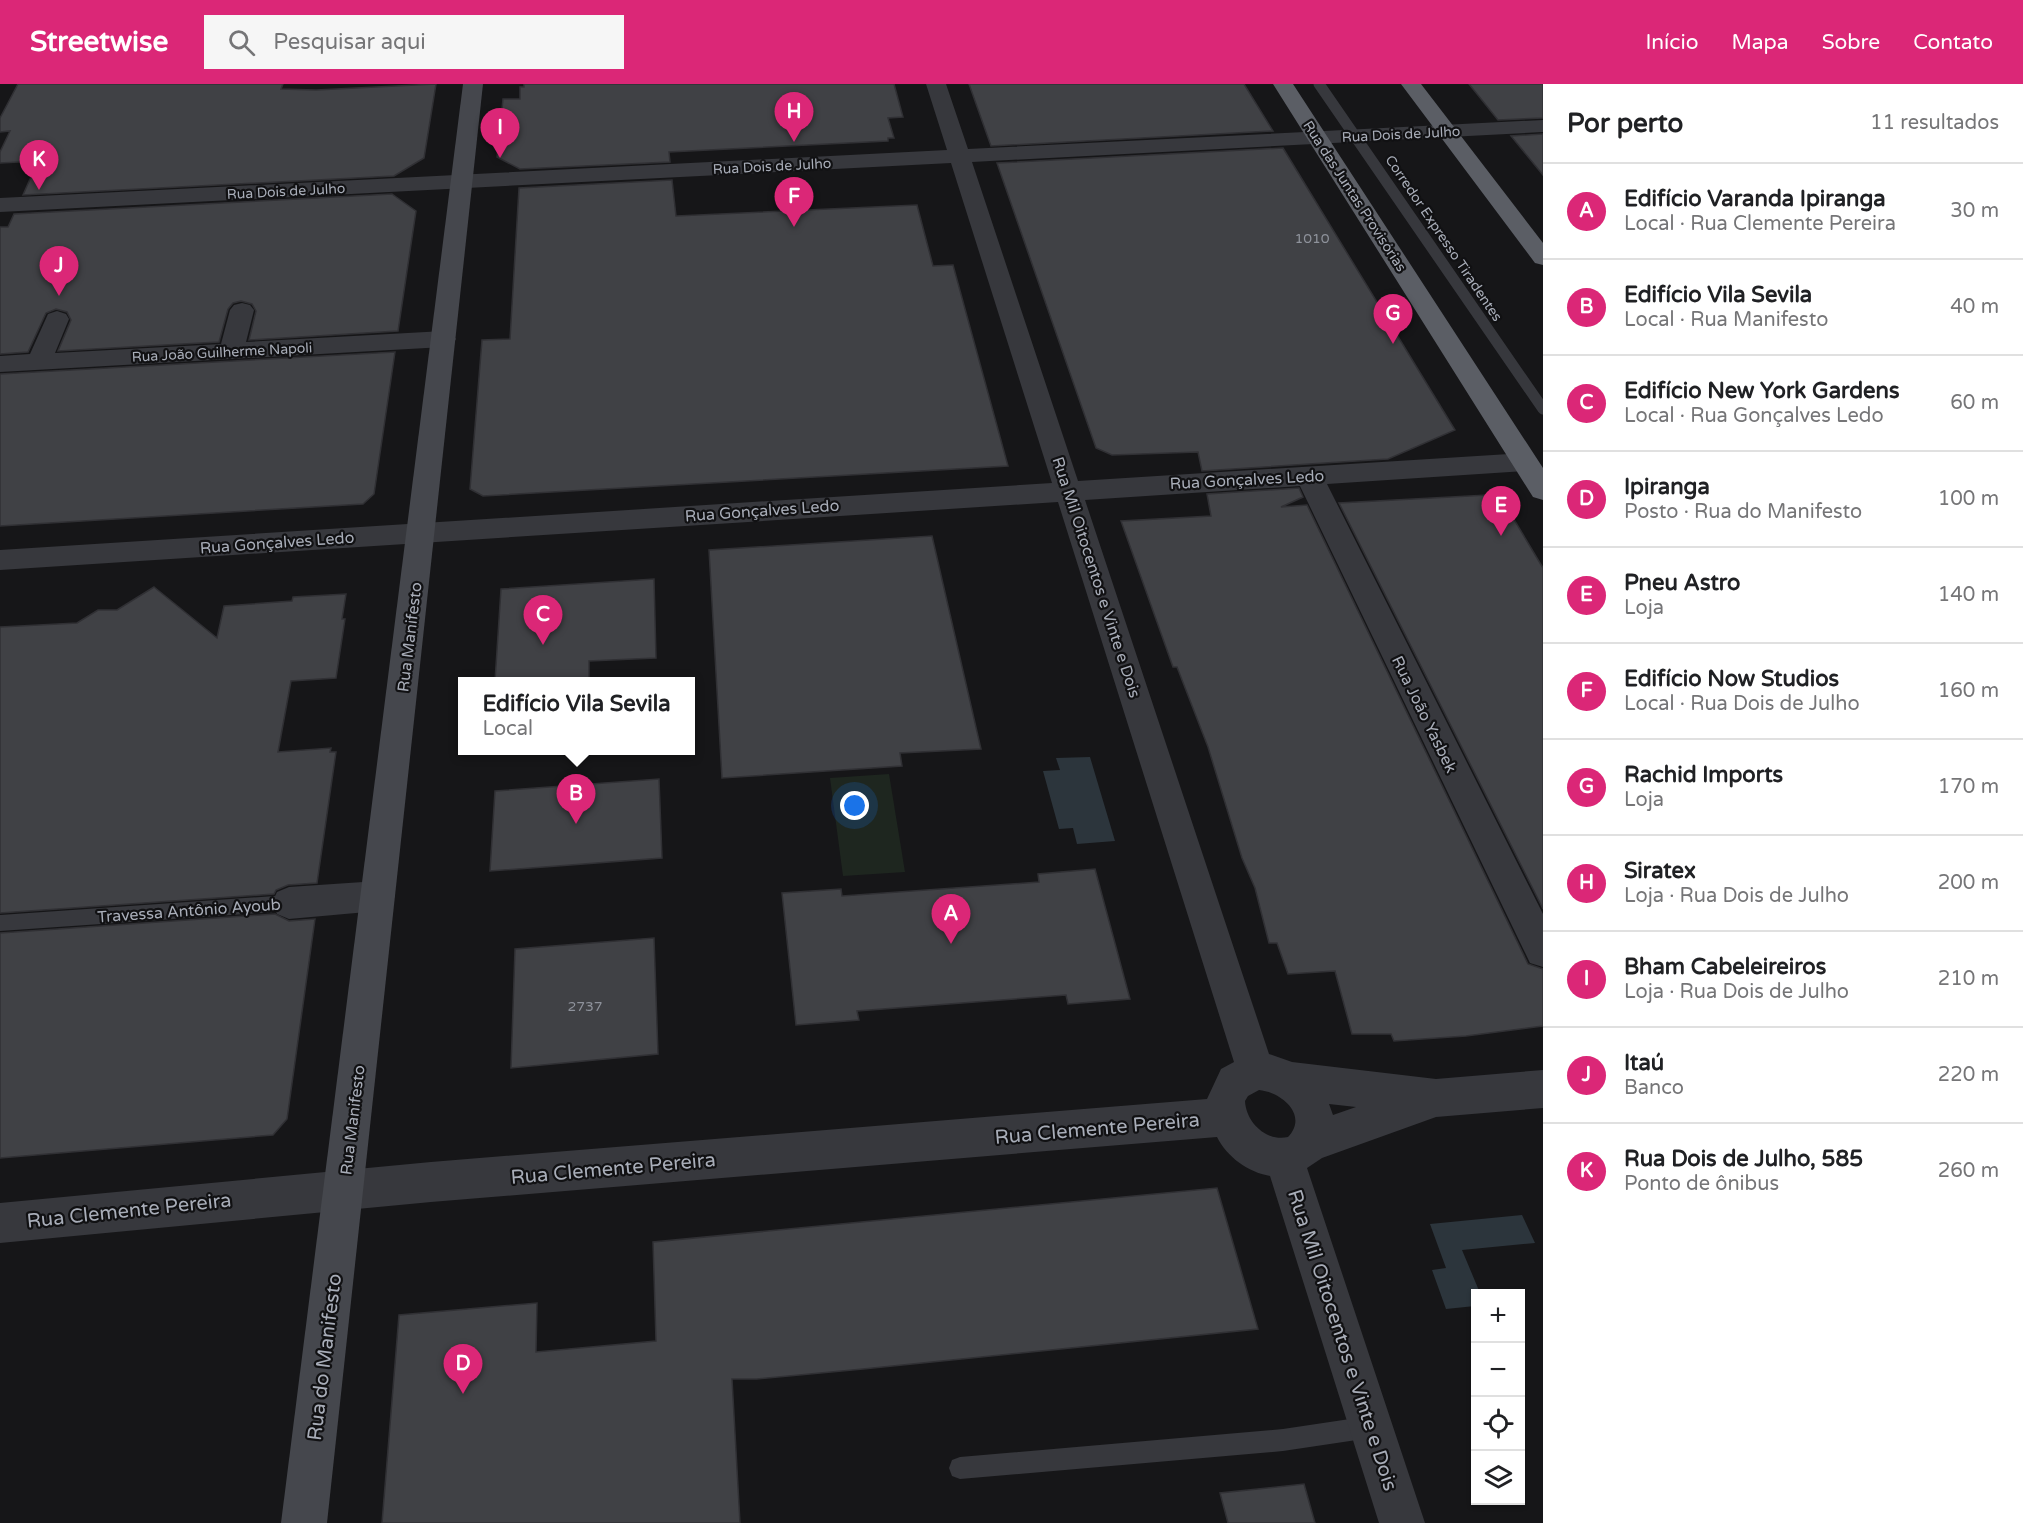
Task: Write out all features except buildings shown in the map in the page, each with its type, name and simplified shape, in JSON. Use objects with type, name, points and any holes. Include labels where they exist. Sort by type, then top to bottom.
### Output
[{"type":"highway","name":"Rua das Juntas Provisórias","points":[[1283,84],[1543,490]]},
{"type":"highway","points":[[1411,84],[1543,258]]},
{"type":"main road","name":"Rua Manifesto","points":[[344,1190],[473,84]]},
{"type":"main road","name":"Rua do Manifesto","points":[[304,1523],[344,1190]]},
{"type":"street","name":"Rua Mil Oitocentos e Vinte e Dois","points":[[936,84],[1069,490],[1273,1076]]},
{"type":"street","name":"Rua Dois de Julho","points":[[0,205],[1543,126]]},
{"type":"street","points":[[232,351],[242,310]]},
{"type":"street","points":[[39,362],[57,319]]},
{"type":"street","name":"Rua João Guilherme Napoli","points":[[0,364],[444,339]]},
{"type":"street","name":"Rua Gonçalves Ledo","points":[[0,560],[1525,462]]},
{"type":"street","name":"Rua João Yasbek","points":[[1309,476],[1543,951]]},
{"type":"street","name":"Travessa Antônio Ayoub","points":[[289,903],[378,896]]},
{"type":"street","points":[[1436,1098],[1297,1149],[1260,1153],[1238,1138],[1226,1117],[1225,1100],[1230,1086],[1241,1076],[1273,1076],[1436,1098],[1543,1089]]},
{"type":"street","points":[[1273,1076],[1304,1093],[1313,1109],[1315,1126],[1297,1149]]},
{"type":"street","name":"Rua Clemente Pereira","points":[[0,1223],[344,1190],[1226,1117]]},
{"type":"street","name":"Rua Mil Oitocentos e Vinte e Dois","points":[[1297,1149],[1371,1427],[1402,1523]]},
{"type":"lane","name":"Corredor Expresso Tiradentes","points":[[1319,84],[1543,410]]},
{"type":"lane","name":"Travessa Antônio Ayoub","points":[[0,923],[289,903]]},
{"type":"lane","points":[[960,1468],[1283,1440],[1371,1427]]},
{"type":"shaded area","points":[[1090,757],[1115,841],[1077,844],[1073,828],[1059,829],[1043,771],[1060,770],[1056,758]]},
{"type":"shaded area","points":[[889,774],[905,872],[843,876],[830,778]]},
{"type":"shaded area","points":[[1522,1215],[1535,1243],[1462,1250],[1478,1289],[1471,1289],[1471,1306],[1446,1309],[1432,1270],[1446,1268],[1430,1224]]},
{"type":"place","name":"Siratex","points":[[794,142]]},
{"type":"place","name":"Bham Cabeleireiros","points":[[500,158]]},
{"type":"place","name":"Rua Dois de Julho, 585","points":[[39,190]]},
{"type":"place","name":"Edifício Now Studios","points":[[794,227]]},
{"type":"place","name":"Itaú","points":[[59,296]]},
{"type":"place","name":"Rachid Imports","points":[[1393,344]]},
{"type":"place","name":"Pneu Astro","points":[[1501,536]]},
{"type":"place","name":"Edifício New York Gardens","points":[[543,645]]},
{"type":"place","name":"Edifício Vila Sevila","points":[[576,824]]},
{"type":"place","name":"Edifício Varanda Ipiranga","points":[[951,944]]},
{"type":"place","name":"Ipiranga","points":[[463,1394]]}]
